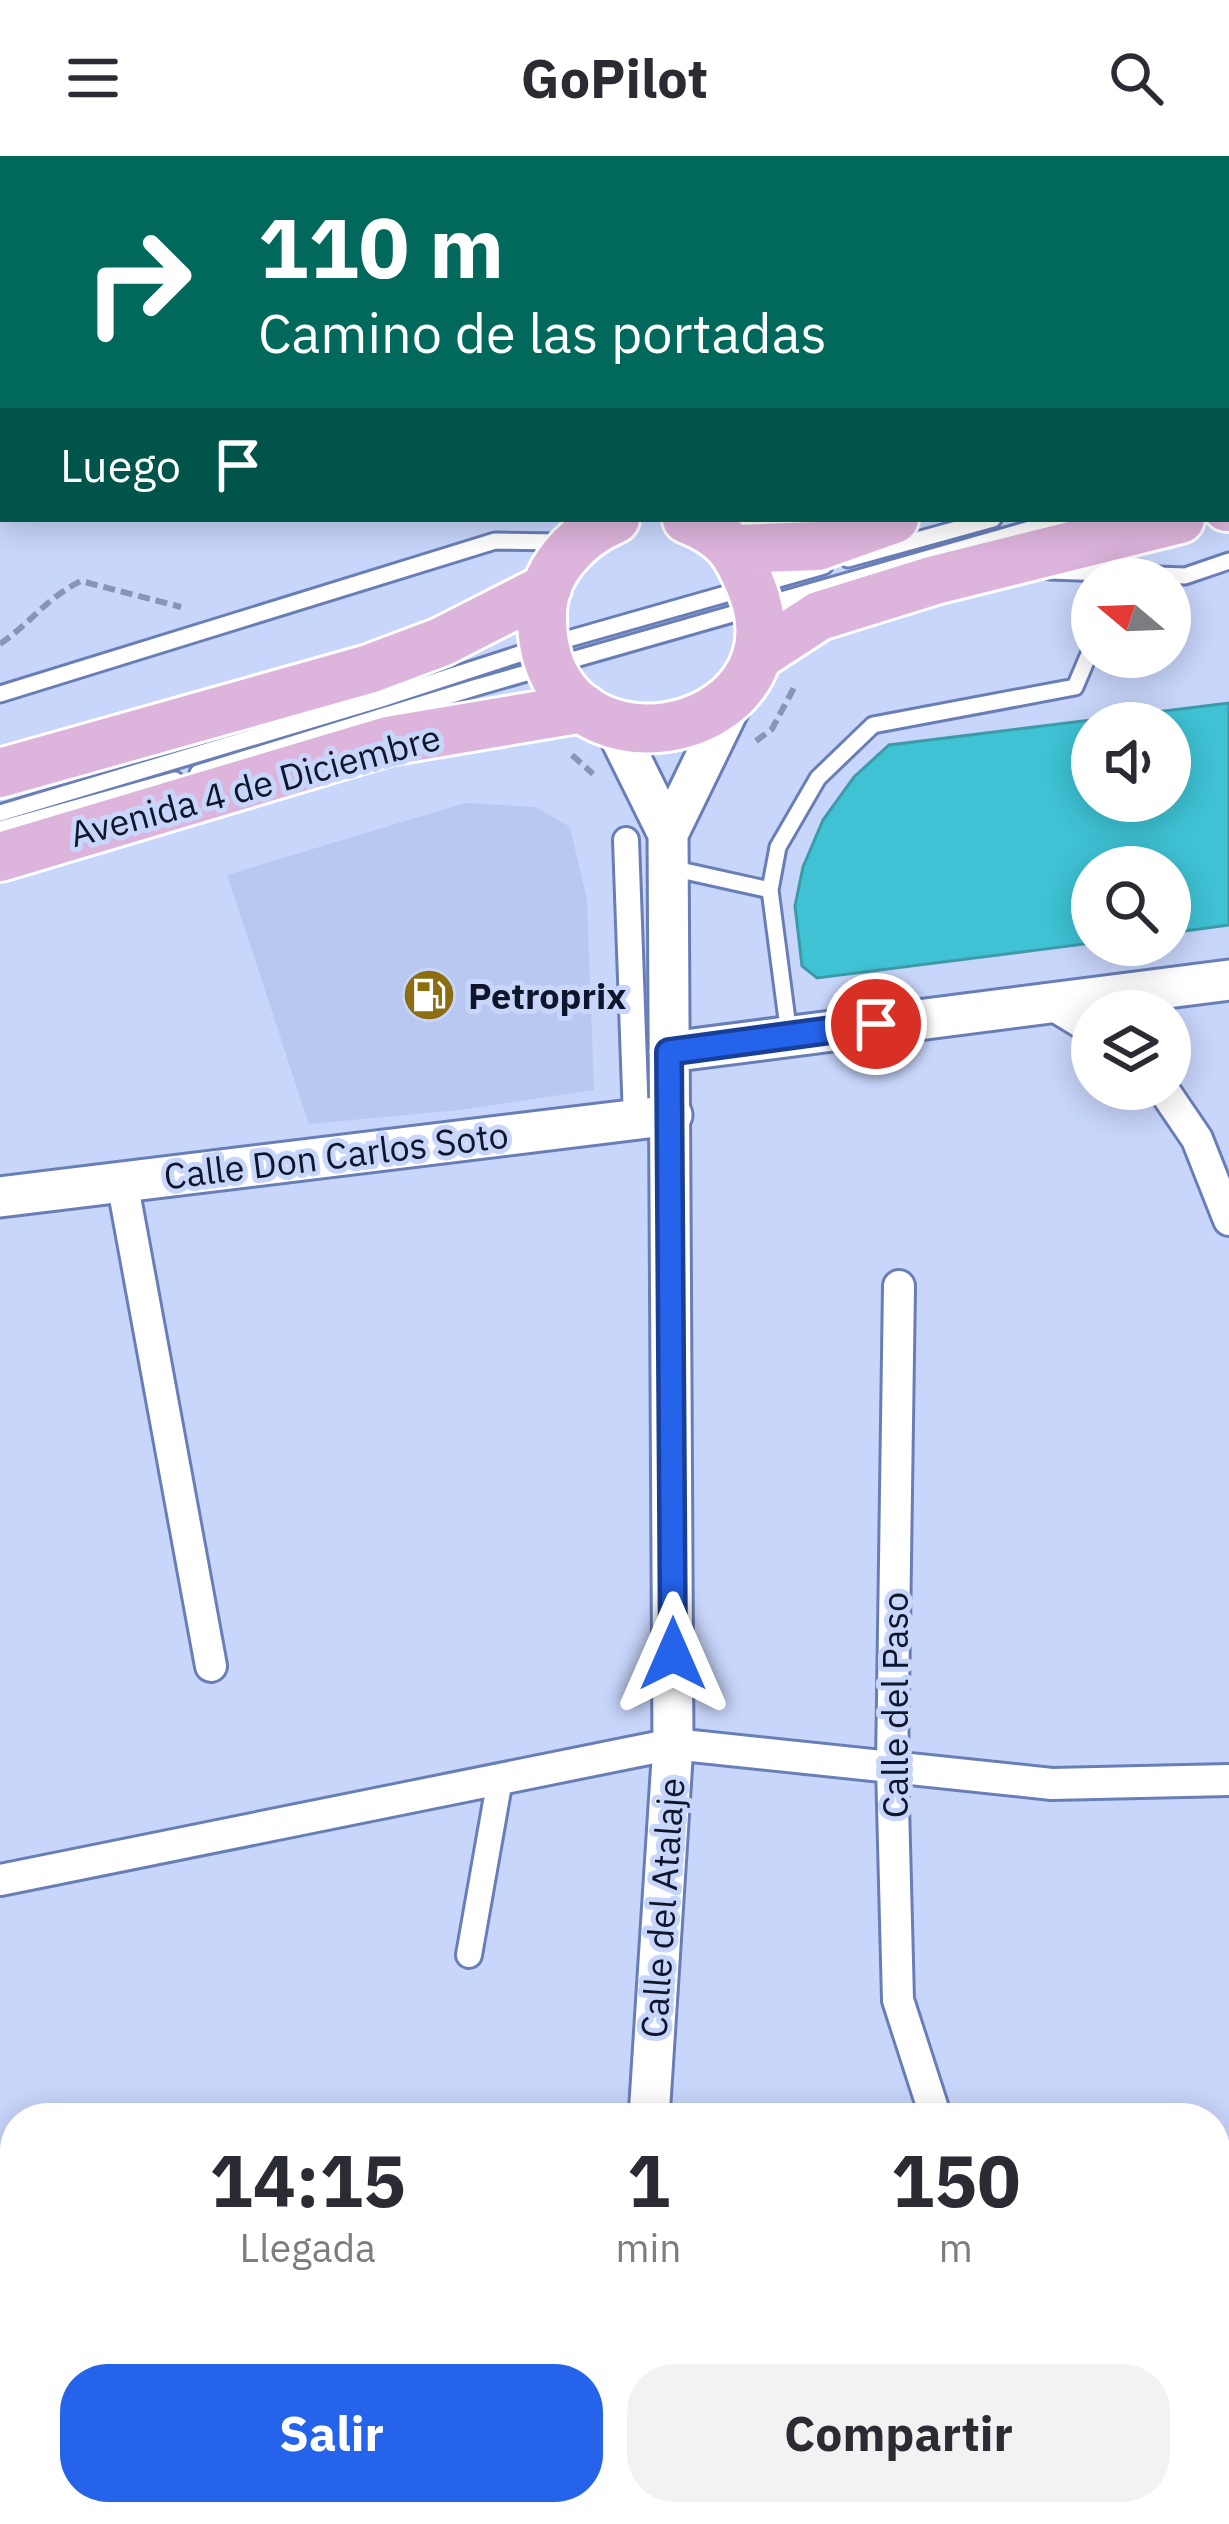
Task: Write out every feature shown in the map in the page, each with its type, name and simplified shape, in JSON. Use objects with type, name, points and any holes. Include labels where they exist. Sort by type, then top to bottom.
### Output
[{"type":"main road","points":[[886,522],[818,546],[729,554],[767,673],[819,616],[935,580],[1168,522]]},
{"type":"main road","points":[[598,526],[559,563],[547,588],[542,615],[549,656],[566,691],[599,717]]},
{"type":"main road","points":[[0,773],[369,669],[441,642],[547,588]]},
{"type":"main road","name":"Avenida 4 de Diciembre","points":[[0,857],[388,741],[599,717],[650,731],[685,726],[717,710],[767,673]]},
{"type":"street","name":"Calle del Atalaje","points":[[668,851],[767,673]]},
{"type":"street","name":"Calle del Atalaje","points":[[599,717],[668,851],[669,1052],[654,1116],[673,1744],[650,2103]]},
{"type":"street","points":[[626,840],[654,1116]]},
{"type":"street","points":[[669,1052],[1229,980]]},
{"type":"street","points":[[1051,1004],[1071,1016]]},
{"type":"street","points":[[1177,1110],[1197,1139],[1229,1220]]},
{"type":"street","name":"Calle Don Carlos Soto","points":[[0,1197],[654,1116]]},
{"type":"street","points":[[122,1181],[211,1666]]},
{"type":"street","name":"Calle del Paso","points":[[898,1286],[892,1766],[898,2000],[931,2103]]},
{"type":"street","points":[[0,1880],[673,1744],[1052,1784],[1229,1780]]},
{"type":"street","points":[[469,1955],[500,1779]]},
{"type":"lane","points":[[0,830],[549,656],[729,554],[970,522]]},
{"type":"lane","points":[[729,554],[1036,522]]},
{"type":"lane","points":[[0,694],[495,541],[598,526]]},
{"type":"lane","points":[[1191,574],[1229,561]]},
{"type":"lane","points":[[987,568],[1071,574]]},
{"type":"lane","points":[[0,813],[378,700],[549,656]]},
{"type":"lane","points":[[789,1035],[770,890],[778,847],[818,778],[874,724],[1075,687],[1079,678]]},
{"type":"lane","points":[[668,851],[770,890]]},
{"type":"path","points":[[0,644],[53,594],[80,580],[179,608],[202,602]]},
{"type":"path","points":[[747,747],[772,729],[767,673]]},
{"type":"path","points":[[561,750],[578,758],[619,803],[626,840]]},
{"type":"shaded area","name":"Petroprix","points":[[465,803],[535,807],[570,827],[587,900],[594,1090],[460,1110],[309,1124],[227,875]]},
{"type":"building","points":[[1229,703],[1229,925],[1191,930],[1191,846],[1071,846],[1071,946],[817,978],[802,966],[795,906],[803,867],[823,820],[854,777],[889,745],[1071,723],[1071,822],[1191,822],[1191,708]]},
{"type":"place","name":"Petroprix","points":[[429,995]]},
{"type":"route","points":[[673,1654],[669,1052],[876,1024]]}]
